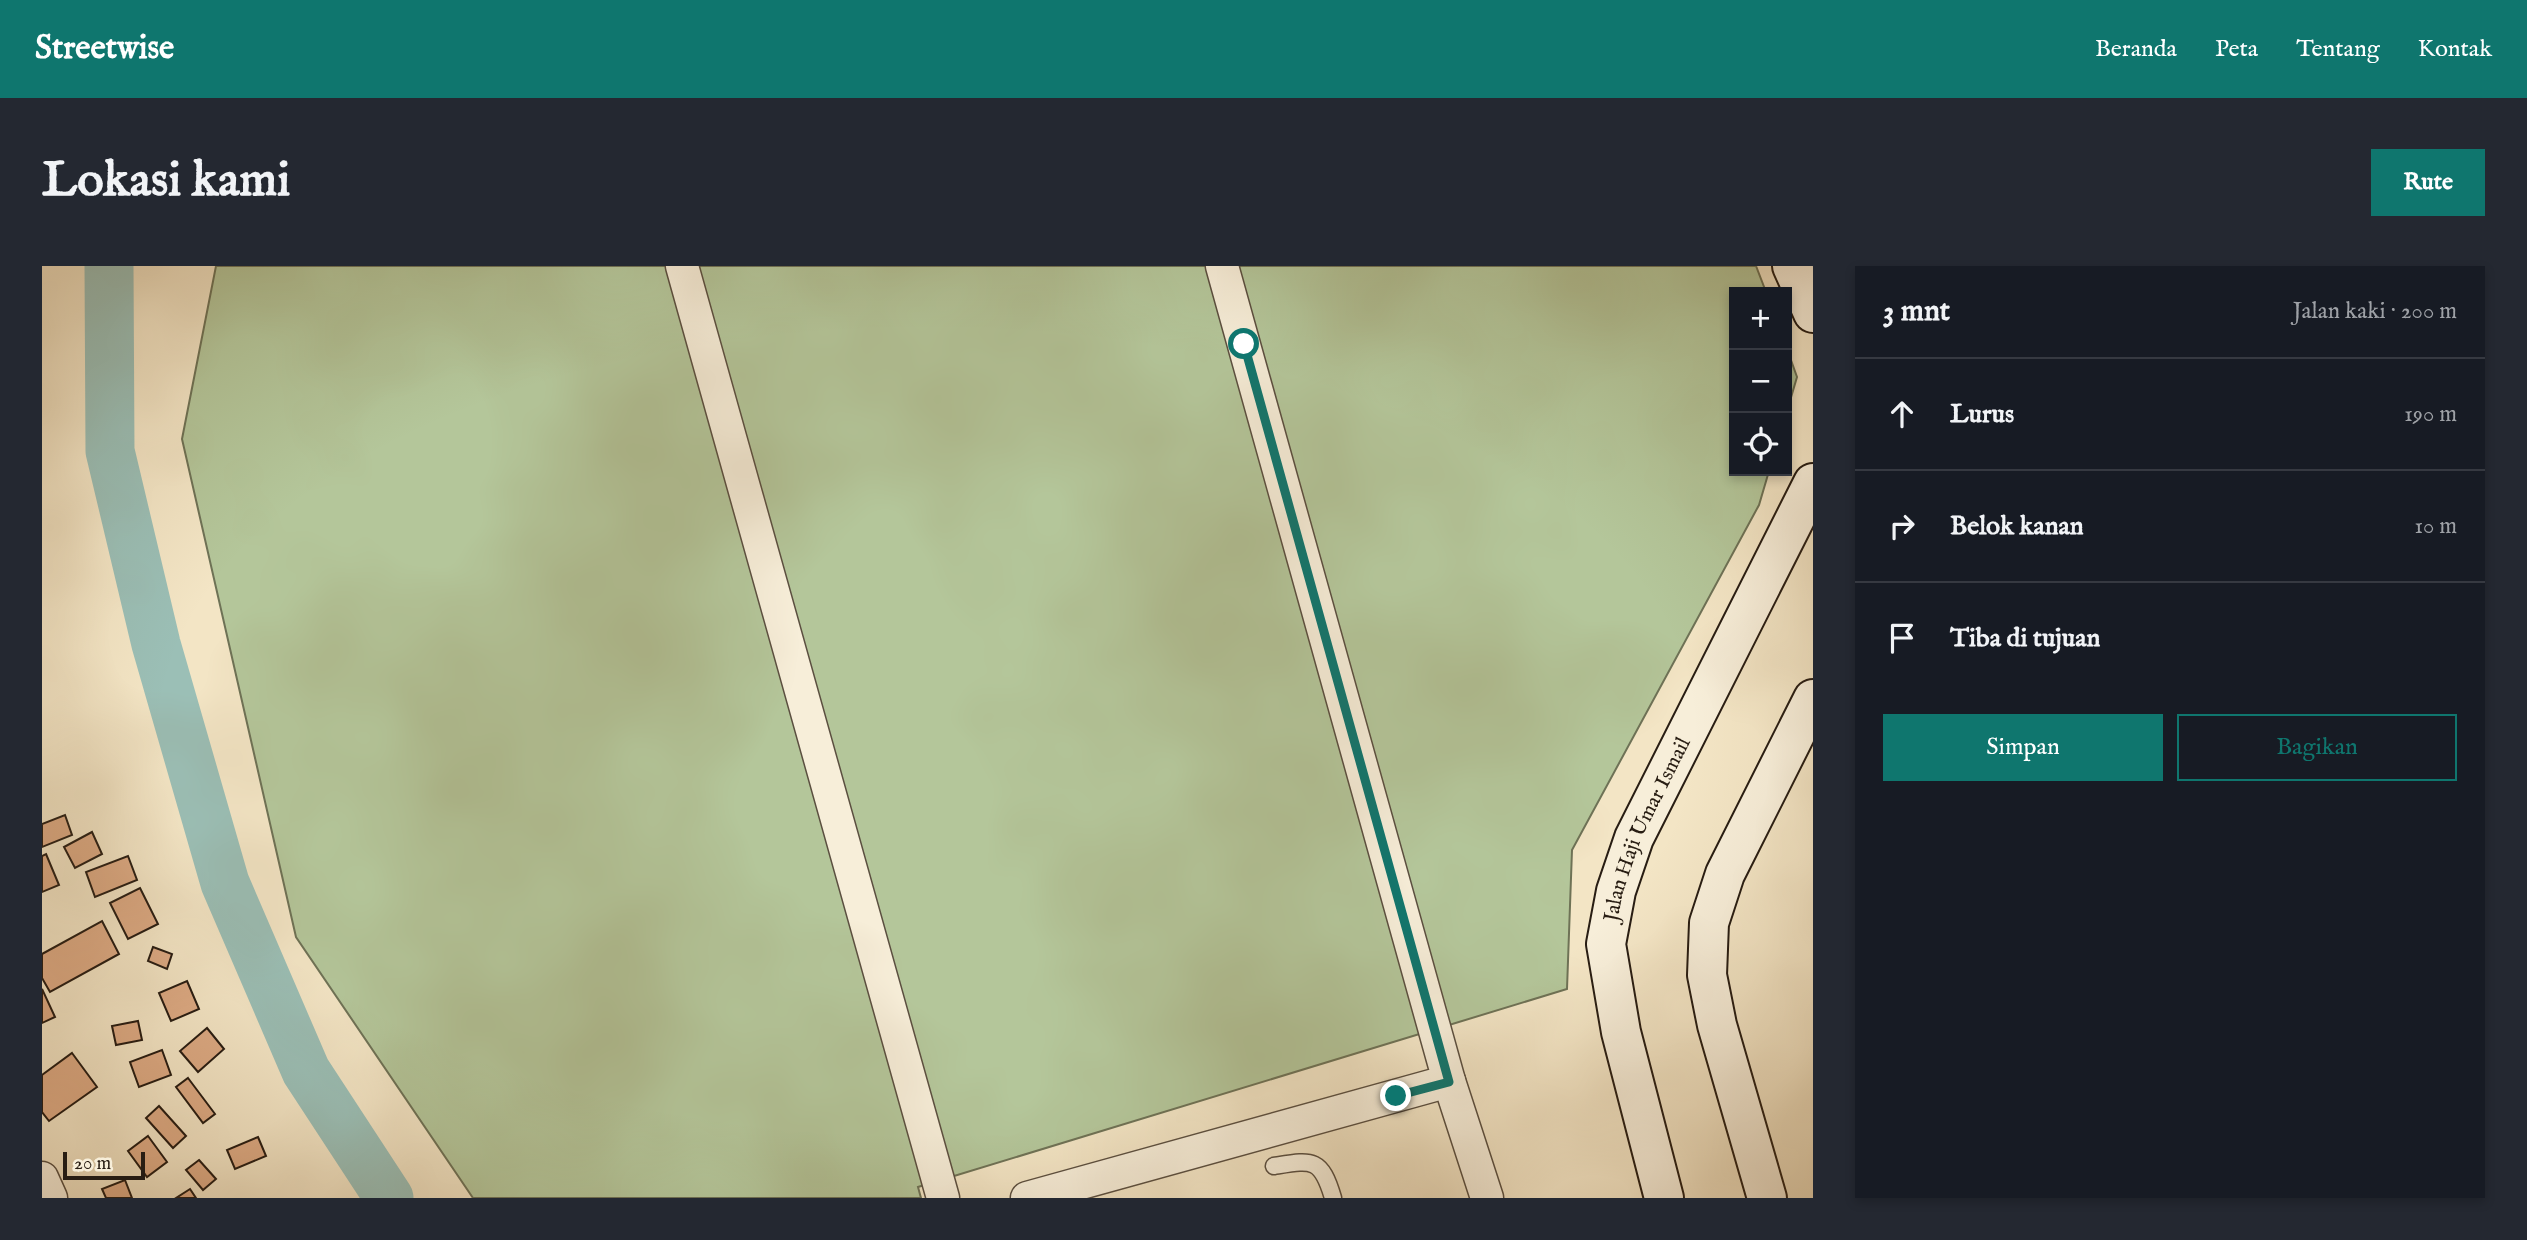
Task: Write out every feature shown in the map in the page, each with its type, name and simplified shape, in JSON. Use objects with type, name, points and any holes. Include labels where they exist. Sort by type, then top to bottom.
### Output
[{"type":"main road","points":[[1791,266],[1806,292],[1813,313]]},
{"type":"main road","name":"Jalan Haji Umar Ismail","points":[[1664,1198],[1621,1032],[1606,943],[1616,891],[1634,838],[1813,483]]},
{"type":"main road","points":[[1767,1198],[1717,1025],[1707,975],[1709,923],[1726,874],[1813,699]]},
{"type":"street","points":[[682,266],[943,1198]]},
{"type":"street","points":[[1222,266],[1449,1082],[1487,1198]]},
{"type":"street","points":[[1027,1198],[1449,1082]]},
{"type":"street","points":[[42,1178],[51,1198]]},
{"type":"lane","points":[[1274,1166],[1301,1160],[1319,1166],[1328,1178],[1334,1198]]},
{"type":"green space","points":[[216,266],[1756,266],[1764,287],[1729,287],[1729,476],[1768,476],[1759,505],[1572,850],[1567,989],[918,1187],[921,1198],[473,1198],[296,937],[182,439]]},
{"type":"green space","points":[[1792,363],[1797,377],[1792,394]]},
{"type":"building","points":[[65,815],[72,835],[42,847],[42,824]]},
{"type":"building","points":[[92,832],[102,854],[75,868],[64,847]]},
{"type":"building","points":[[46,854],[59,885],[42,892],[42,856]]},
{"type":"building","points":[[128,856],[137,880],[95,897],[86,872]]},
{"type":"building","points":[[140,888],[158,924],[128,939],[110,903]]},
{"type":"building","points":[[102,921],[119,954],[50,992],[42,978],[42,954]]},
{"type":"building","points":[[153,947],[172,954],[167,969],[148,961]]},
{"type":"building","points":[[187,981],[199,1009],[171,1021],[159,993]]},
{"type":"building","points":[[42,989],[55,1017],[42,1023]]},
{"type":"building","points":[[138,1021],[142,1040],[116,1045],[112,1026]]},
{"type":"building","points":[[207,1028],[224,1049],[198,1072],[180,1051]]},
{"type":"building","points":[[162,1050],[171,1075],[139,1087],[130,1062]]},
{"type":"building","points":[[72,1053],[97,1087],[49,1121],[42,1112],[42,1075]]},
{"type":"building","points":[[188,1078],[215,1114],[203,1123],[176,1087]]},
{"type":"building","points":[[159,1106],[186,1136],[173,1148],[146,1118]]},
{"type":"building","points":[[148,1136],[167,1162],[147,1177],[128,1151]]},
{"type":"building","points":[[258,1137],[266,1156],[235,1169],[227,1150]]},
{"type":"building","points":[[199,1160],[216,1179],[203,1190],[186,1170]]},
{"type":"building","points":[[125,1180],[132,1198],[106,1198],[102,1189]]},
{"type":"building","points":[[190,1189],[196,1198],[176,1198]]},
{"type":"waterway","points":[[109,266],[110,451],[156,644],[225,883],[306,1071],[389,1198]]},
{"type":"route","points":[[1244,344],[1449,1082],[1396,1096]]}]
